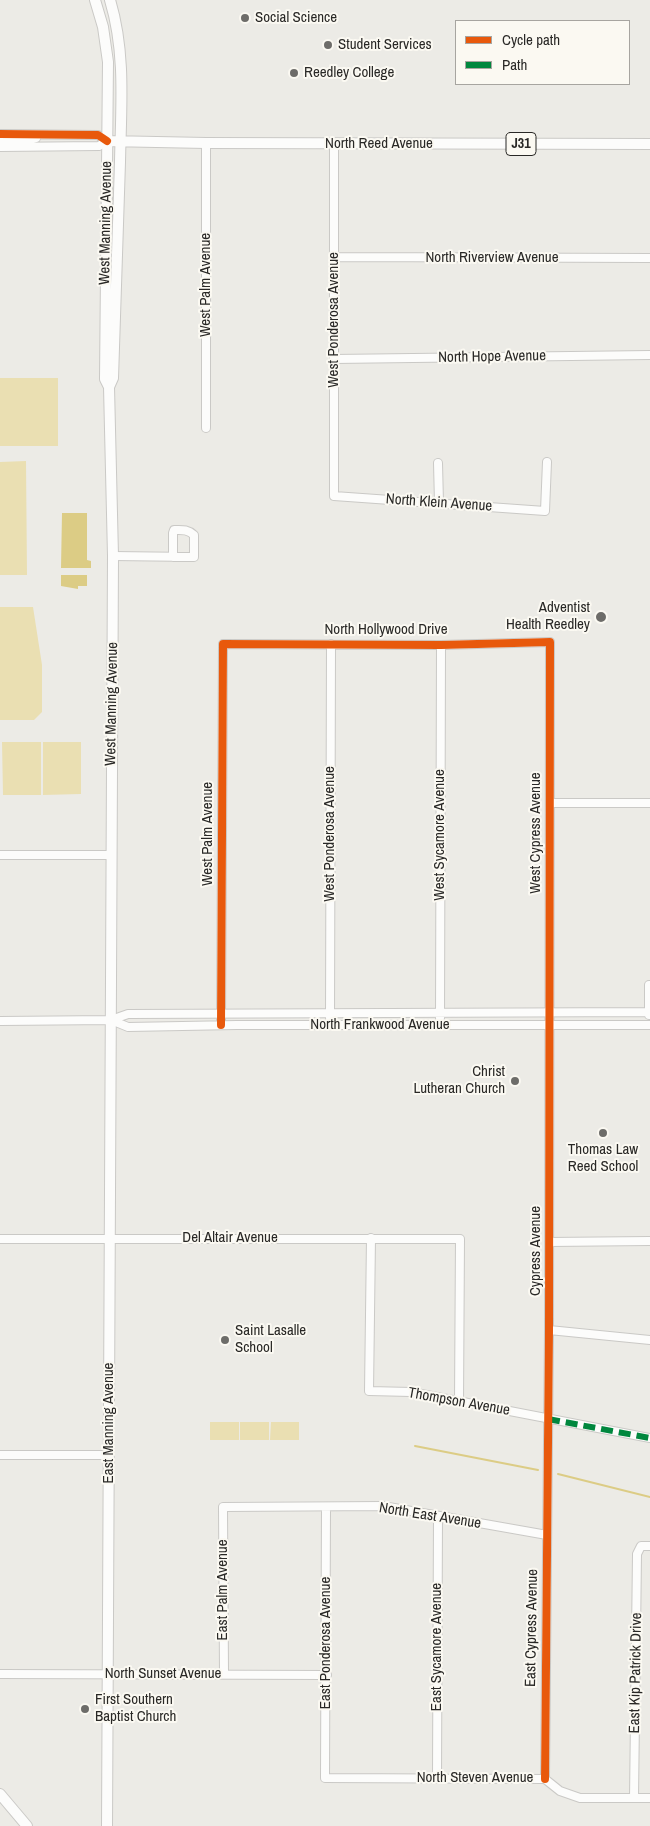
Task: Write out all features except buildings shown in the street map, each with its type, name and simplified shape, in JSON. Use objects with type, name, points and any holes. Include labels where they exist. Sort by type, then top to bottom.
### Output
[{"type":"main road","name":"West Manning Avenue","points":[[95,0],[105,39],[108,62],[105,379],[109,387],[113,556],[111,1020]]},
{"type":"main road","name":"West Manning Avenue","points":[[109,387],[113,378],[122,62],[117,26],[110,0]]},
{"type":"main road","name":"North Reed Avenue","points":[[107,141],[334,144],[650,144]]},
{"type":"main road","name":"East Manning Avenue","points":[[106,1826],[111,1020]]},
{"type":"main road","points":[[0,1794],[27,1826]]},
{"type":"street","name":"North Reed Avenue","points":[[0,134],[98,135],[107,141],[99,146],[0,147]]},
{"type":"street","points":[[0,142],[22,141],[48,135]]},
{"type":"street","name":"West Palm Avenue","points":[[206,143],[206,428]]},
{"type":"street","name":"West Ponderosa Avenue","points":[[334,144],[334,496]]},
{"type":"street","name":"North Riverview Avenue","points":[[334,258],[650,258]]},
{"type":"street","name":"North Hope Avenue","points":[[334,359],[650,355]]},
{"type":"street","name":"North Klein Avenue","points":[[334,496],[545,511],[547,462]]},
{"type":"street","points":[[438,463],[439,503]]},
{"type":"street","points":[[113,556],[173,558]]},
{"type":"street","name":"North Hollywood Drive","points":[[223,644],[440,645],[550,642]]},
{"type":"street","name":"West Cypress Avenue","points":[[550,642],[550,1025]]},
{"type":"street","name":"West Palm Avenue","points":[[221,1025],[223,644]]},
{"type":"street","name":"West Ponderosa Avenue","points":[[330,1025],[331,644]]},
{"type":"street","name":"West Sycamore Avenue","points":[[440,645],[440,1025]]},
{"type":"street","points":[[550,803],[650,803]]},
{"type":"street","points":[[0,855],[111,855]]},
{"type":"street","points":[[650,984],[650,1025]]},
{"type":"street","name":"North Frankwood Avenue","points":[[0,1021],[111,1020],[128,1014],[650,1012]]},
{"type":"street","name":"North Frankwood Avenue","points":[[111,1020],[128,1027],[221,1025],[650,1025]]},
{"type":"street","name":"Cypress Avenue","points":[[548,1478],[550,1025]]},
{"type":"street","name":"Del Altair Avenue","points":[[0,1238],[460,1239],[459,1402]]},
{"type":"street","name":"Thompson Avenue","points":[[371,1238],[369,1391],[411,1392],[650,1438]]},
{"type":"street","points":[[549,1242],[650,1241]]},
{"type":"street","points":[[549,1330],[650,1340]]},
{"type":"street","points":[[0,1455],[109,1455]]},
{"type":"street","name":"East Cypress Avenue","points":[[545,1779],[548,1478]]},
{"type":"street","name":"North East Avenue","points":[[223,1507],[383,1506],[547,1535]]},
{"type":"street","name":"East Palm Avenue","points":[[223,1507],[224,1674]]},
{"type":"street","name":"East Ponderosa Avenue","points":[[325,1778],[327,1675],[326,1507]]},
{"type":"street","name":"East Sycamore Avenue","points":[[437,1778],[438,1516]]},
{"type":"street","name":"East Kip Patrick Drive","points":[[634,1798],[637,1554],[641,1546],[650,1546]]},
{"type":"street","name":"North Sunset Avenue","points":[[0,1674],[327,1675]]},
{"type":"street","name":"North Steven Avenue","points":[[325,1778],[545,1779],[560,1791],[580,1798],[650,1798]]},
{"type":"shaded area","points":[[0,378],[58,378],[58,446],[0,446]]},
{"type":"shaded area","points":[[26,461],[27,575],[0,575],[0,462]]},
{"type":"shaded area","points":[[62,513],[87,513],[87,560],[91,561],[91,568],[61,568]]},
{"type":"shaded area","points":[[61,575],[87,575],[87,586],[78,586],[78,589],[61,586]]},
{"type":"shaded area","points":[[0,607],[33,607],[42,665],[42,712],[34,720],[0,720]]},
{"type":"shaded area","points":[[2,742],[41,742],[41,795],[3,795]]},
{"type":"shaded area","points":[[43,742],[81,742],[81,794],[43,795]]},
{"type":"shaded area","points":[[210,1422],[239,1422],[239,1440],[210,1440]]},
{"type":"shaded area","points":[[240,1422],[269,1422],[269,1440],[240,1440]]},
{"type":"shaded area","points":[[271,1422],[299,1422],[299,1440],[270,1440]]},
{"type":"waterway","points":[[415,1446],[538,1470]]},
{"type":"waterway","points":[[558,1474],[650,1497]]},
{"type":"marked path","points":[[548,1419],[650,1438]]},
{"type":"cycle path","points":[[0,134],[98,135],[107,141]]},
{"type":"cycle path","points":[[221,1025],[223,644],[441,645],[550,642],[549,1330],[545,1779]]},
{"type":"place","name":"Social Science","points":[[245,18]]},
{"type":"place","name":"Student Services","points":[[328,45]]},
{"type":"place","name":"Reedley College","points":[[294,73]]},
{"type":"place","name":"Adventist Health Reedley","points":[[601,617]]},
{"type":"place","name":"Christ Lutheran Church","points":[[515,1081]]},
{"type":"place","name":"Thomas Law Reed School","points":[[603,1133]]},
{"type":"place","name":"Saint Lasalle School","points":[[225,1340]]},
{"type":"place","name":"First Southern Baptist Church","points":[[85,1709]]}]
